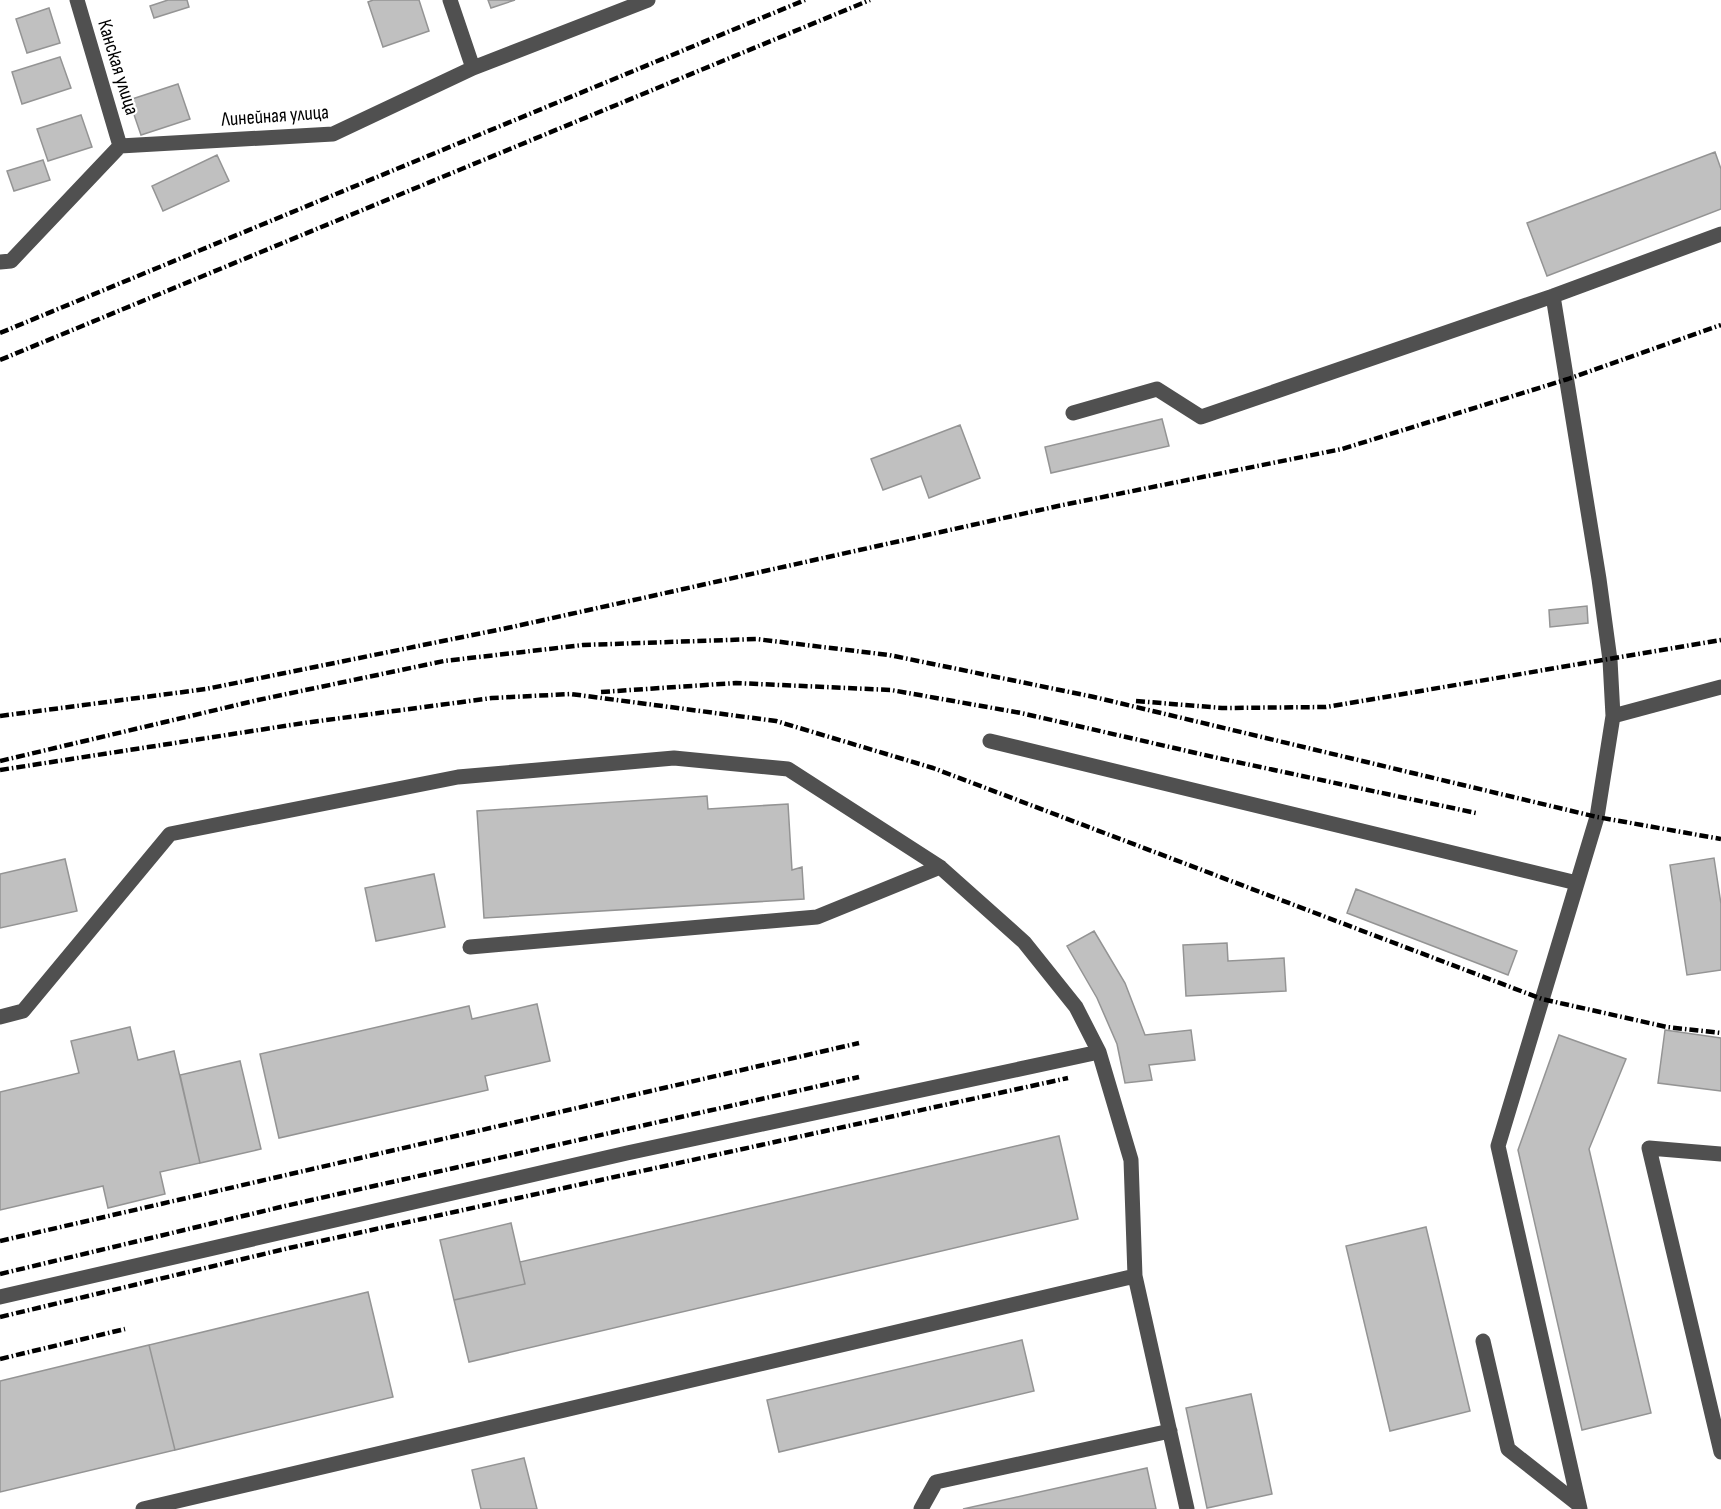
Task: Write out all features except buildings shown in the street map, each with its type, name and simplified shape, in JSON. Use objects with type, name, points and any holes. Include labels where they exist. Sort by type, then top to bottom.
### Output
[{"type":"street","name":"Канская улица","points":[[77,0],[120,146]]},
{"type":"street","points":[[450,0],[473,68]]},
{"type":"street","name":"Линейная улица","points":[[120,146],[333,134],[473,68],[648,0]]},
{"type":"street","points":[[0,262],[11,261],[120,146]]},
{"type":"street","points":[[1072,413],[1157,389],[1201,417],[1553,296],[1721,234]]},
{"type":"street","points":[[1553,296],[1599,579],[1610,660],[1613,716],[1597,817],[1498,1146],[1579,1507]]},
{"type":"street","points":[[1613,716],[1721,687]]},
{"type":"street","points":[[990,741],[1577,883]]},
{"type":"street","points":[[0,1017],[23,1011],[170,834],[458,777],[674,758],[789,769],[940,867],[1024,942],[1076,1007],[1099,1052],[1131,1160],[1135,1276],[1187,1509]]},
{"type":"street","points":[[470,947],[817,917],[940,867]]},
{"type":"street","points":[[0,1297],[627,1153],[1099,1052]]},
{"type":"street","points":[[1721,1154],[1649,1148],[1721,1452]]},
{"type":"street","points":[[143,1509],[1135,1276]]},
{"type":"street","points":[[1483,1341],[1508,1449],[1579,1507]]},
{"type":"street","points":[[921,1509],[936,1482],[1170,1431]]},
{"type":"railway","points":[[0,333],[805,0]]},
{"type":"railway","points":[[0,360],[870,0]]},
{"type":"railway","points":[[0,716],[206,689],[512,627],[1058,506],[1342,449],[1568,379],[1721,325]]},
{"type":"railway","points":[[0,761],[258,700],[444,661],[583,645],[756,639],[889,655],[1094,697],[1597,817],[1721,839]]},
{"type":"railway","points":[[1136,701],[1222,708],[1326,707],[1721,640]]},
{"type":"railway","points":[[601,692],[736,683],[891,690],[1021,713],[1476,813]]},
{"type":"railway","points":[[0,770],[304,723],[492,698],[571,694],[776,721],[933,768],[1542,999],[1667,1027],[1721,1033]]},
{"type":"railway","points":[[0,1241],[859,1043]]},
{"type":"railway","points":[[0,1274],[285,1206],[859,1077]]},
{"type":"railway","points":[[0,1317],[289,1248],[1068,1078]]},
{"type":"railway","points":[[0,1359],[125,1329]]}]
